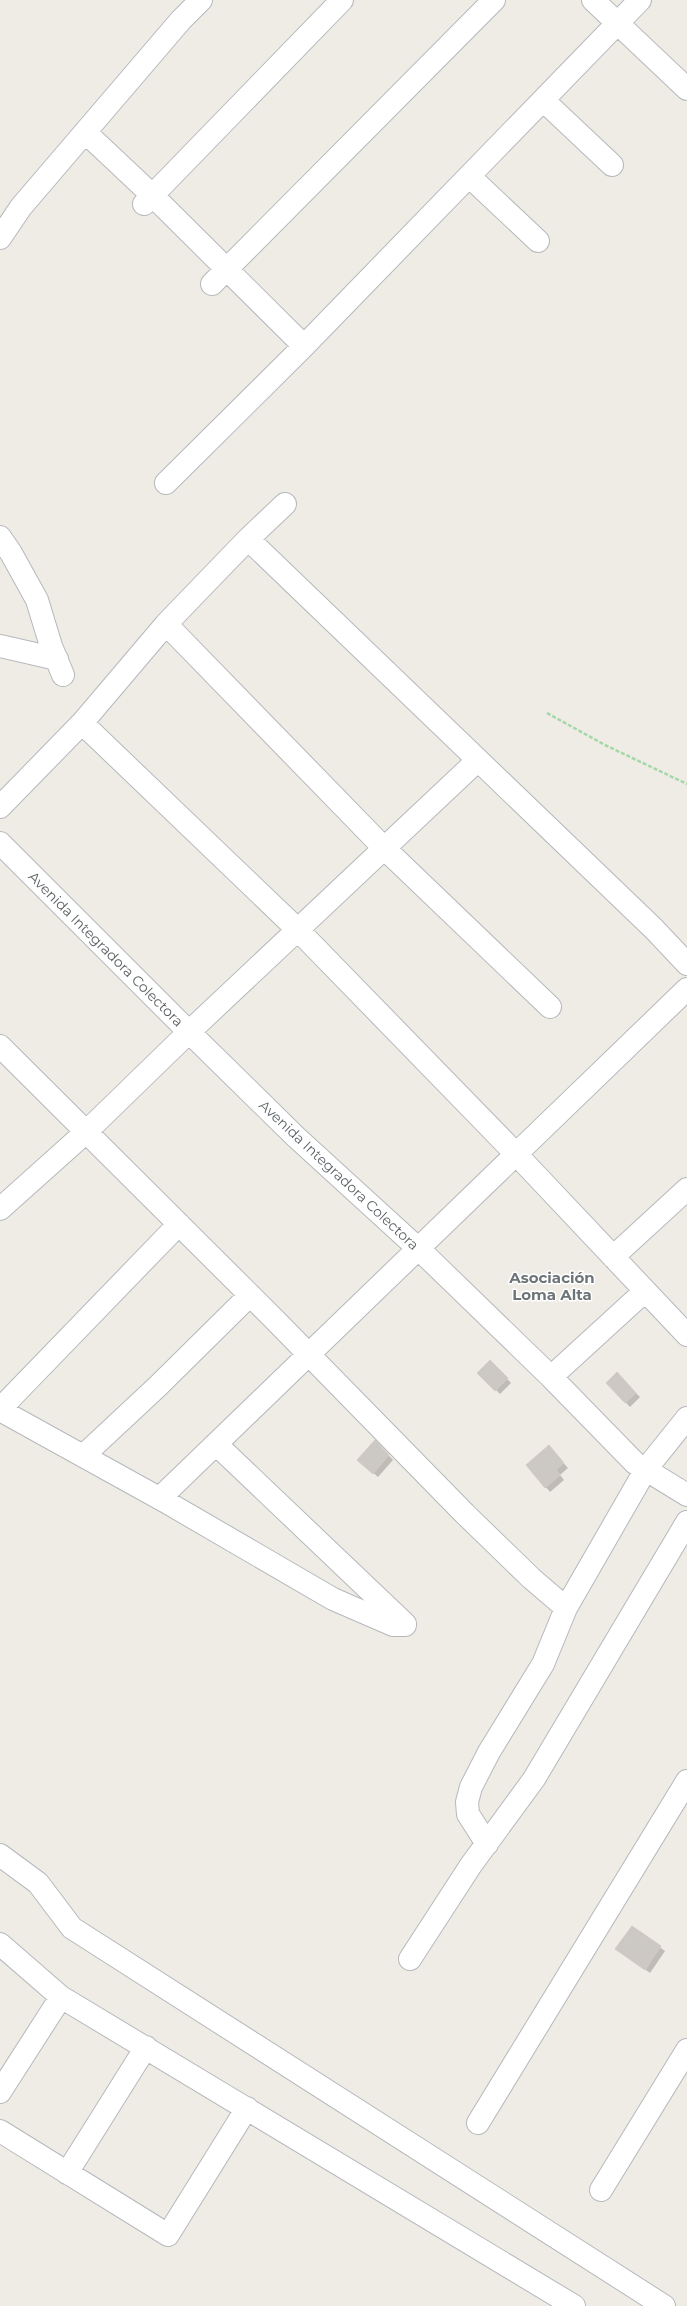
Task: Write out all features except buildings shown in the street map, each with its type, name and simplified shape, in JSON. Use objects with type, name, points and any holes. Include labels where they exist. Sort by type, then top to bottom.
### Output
[{"type":"street","points":[[0,238],[21,208],[85,132],[181,20],[201,0]]},
{"type":"street","points":[[148,200],[342,0]]},
{"type":"street","points":[[219,277],[494,0]]},
{"type":"street","points":[[593,0],[687,89]]},
{"type":"street","points":[[166,483],[304,346],[640,0]]},
{"type":"street","points":[[543,100],[612,165]]},
{"type":"street","points":[[85,132],[219,277],[304,346]]},
{"type":"street","points":[[470,176],[538,241]]},
{"type":"street","points":[[0,807],[82,723],[166,624],[248,539],[286,504]]},
{"type":"street","points":[[0,537],[12,553],[37,600],[60,667],[0,646]]},
{"type":"street","points":[[248,539],[654,929],[687,964]]},
{"type":"street","points":[[166,624],[384,848],[550,1007]]},
{"type":"street","points":[[82,723],[298,930],[517,1155],[687,1335]]},
{"type":"street","points":[[0,1209],[86,1132],[189,1032],[478,760]]},
{"type":"street","name":"Avenida Integradora Colectora","points":[[0,843],[296,1137],[419,1250],[551,1377],[635,1463],[687,1495]]},
{"type":"street","points":[[160,1498],[419,1250],[687,989]]},
{"type":"street","points":[[0,1046],[531,1578],[566,1608]]},
{"type":"street","points":[[613,1257],[687,1189]]},
{"type":"street","points":[[178,1224],[0,1410],[160,1498],[333,1599],[393,1625],[408,1627],[217,1445]]},
{"type":"street","points":[[551,1377],[645,1291]]},
{"type":"street","points":[[83,1456],[158,1386],[250,1295]]},
{"type":"street","points":[[487,1844],[468,1814],[467,1802],[471,1787],[489,1752],[543,1664],[566,1608],[646,1469],[687,1418]]},
{"type":"street","points":[[410,1959],[487,1844],[534,1779],[687,1522]]},
{"type":"street","points":[[478,2123],[687,1781]]},
{"type":"street","points":[[0,1855],[38,1883],[72,1928],[664,2306]]},
{"type":"street","points":[[0,1944],[60,1997],[146,2046],[574,2306]]},
{"type":"street","points":[[0,2092],[60,1997]]},
{"type":"street","points":[[67,2173],[146,2046]]},
{"type":"street","points":[[601,2190],[687,2050]]},
{"type":"street","points":[[0,2131],[168,2235],[247,2108]]},
{"type":"path","points":[[547,713],[604,745],[687,784]]},
{"type":"district","name":"Asociación Loma Alta","points":[[552,1286]]}]
